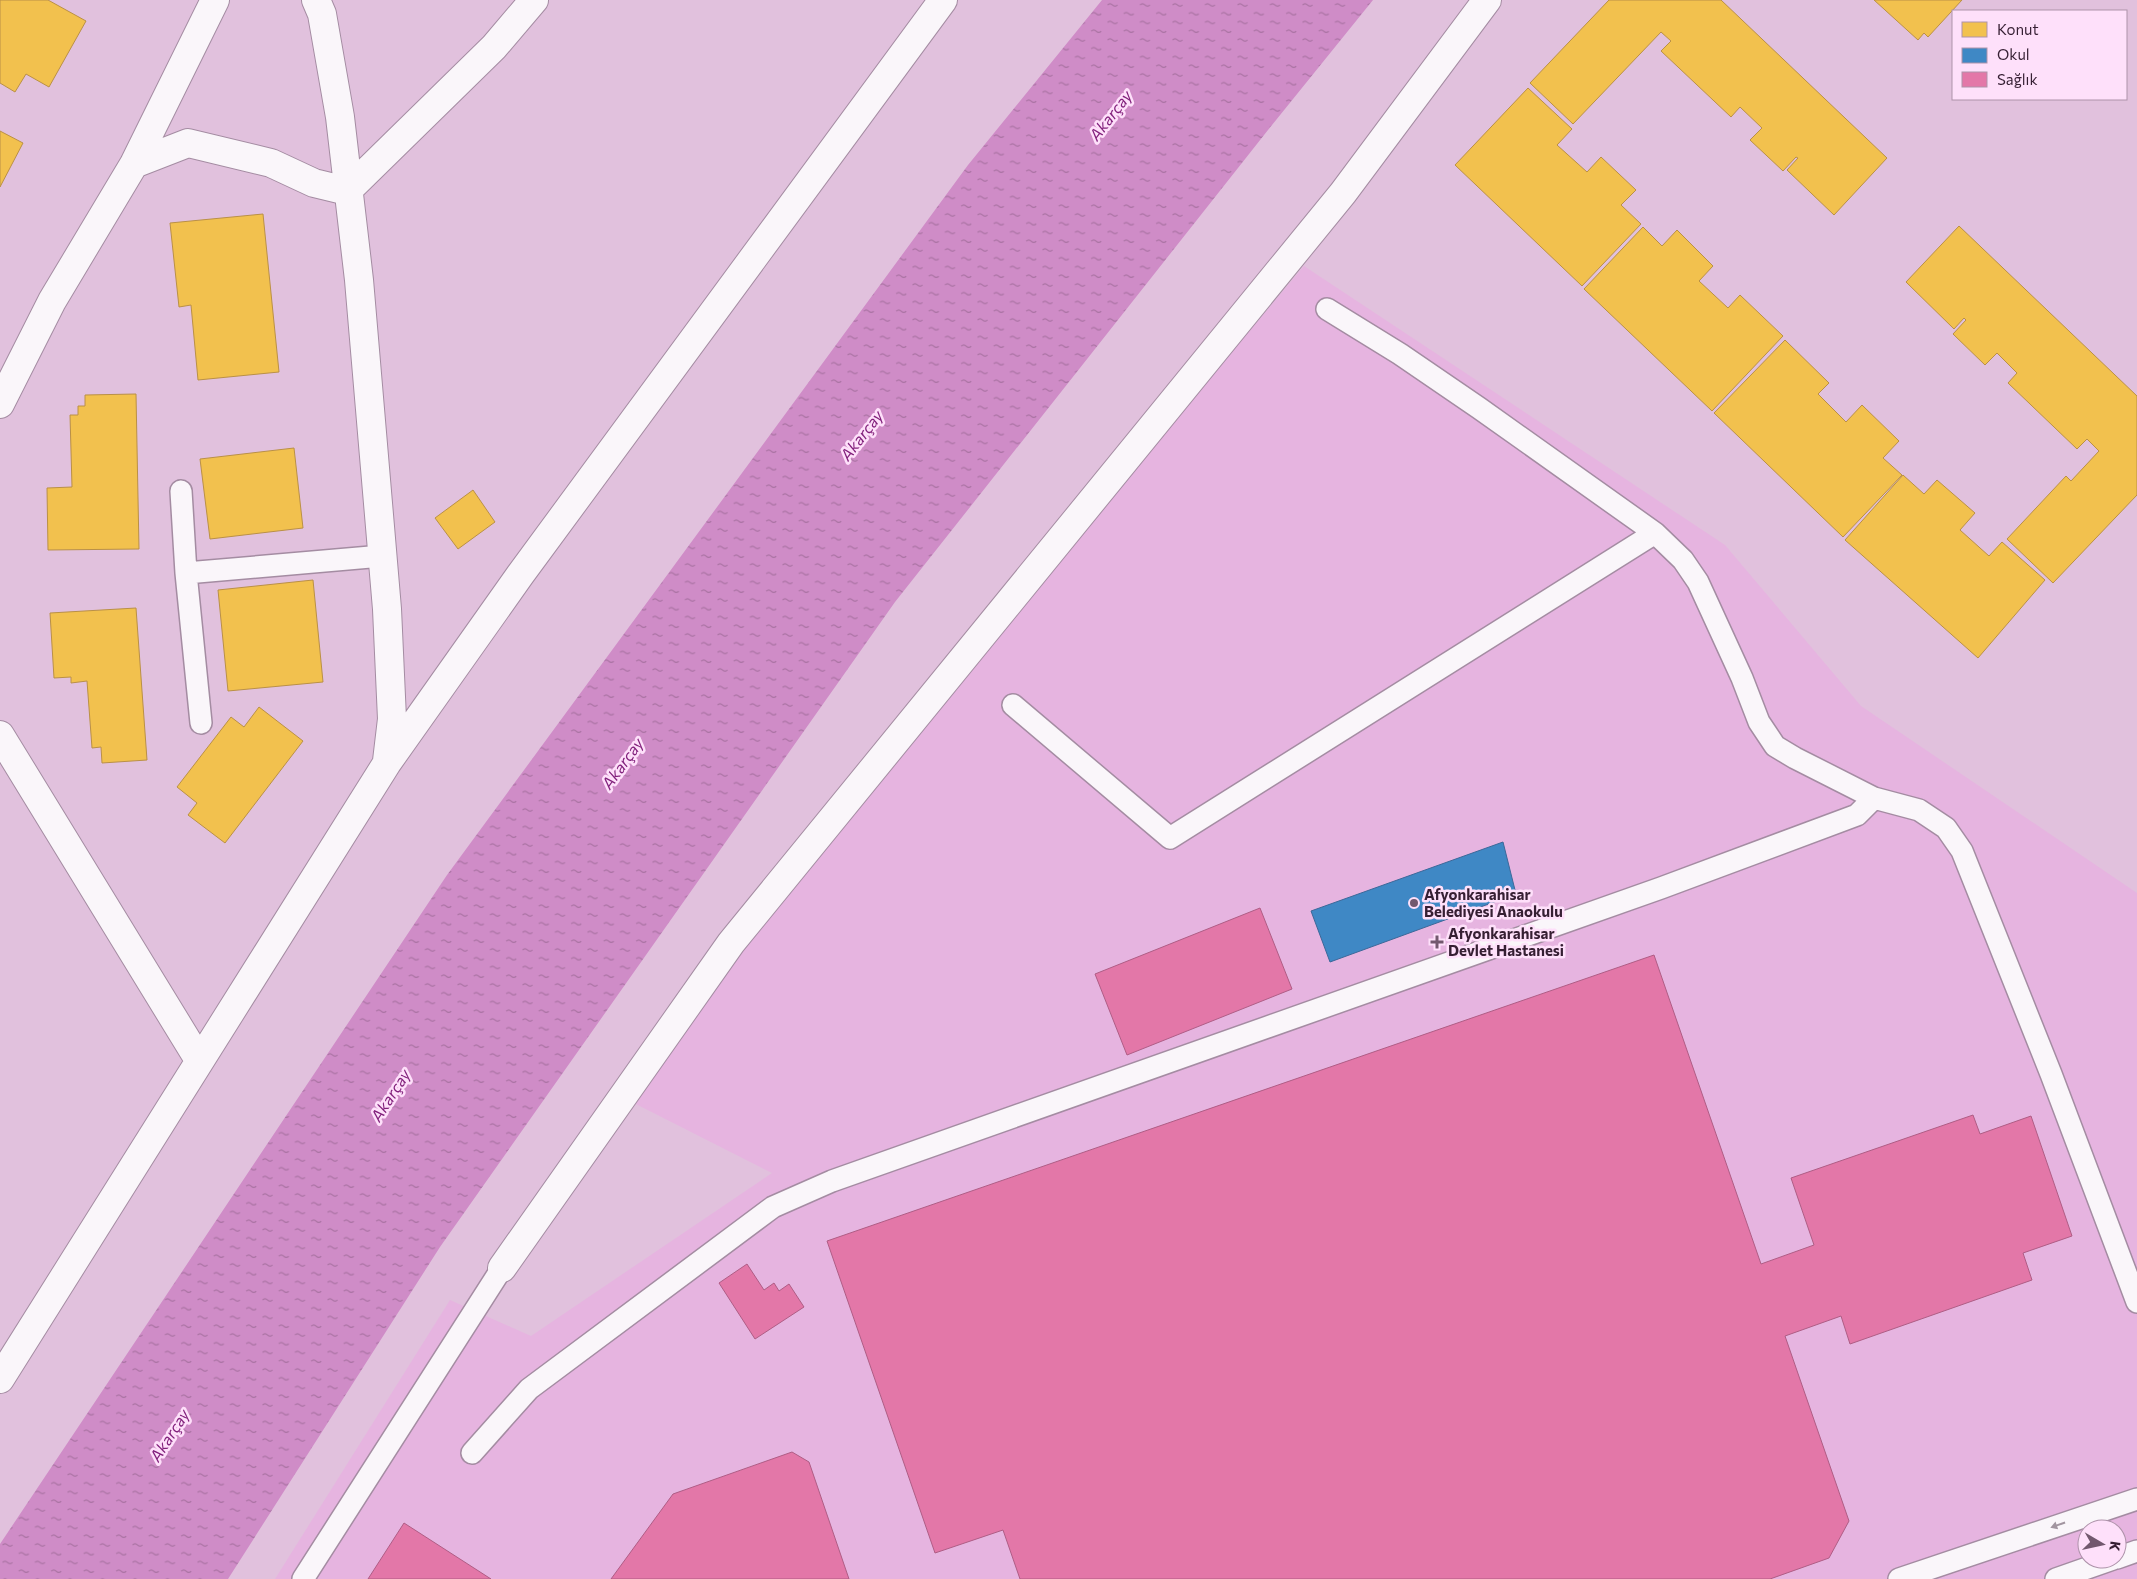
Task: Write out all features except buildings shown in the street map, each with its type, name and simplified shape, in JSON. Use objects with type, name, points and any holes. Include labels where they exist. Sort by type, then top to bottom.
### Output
[{"type":"street","points":[[316,0],[322,14],[340,117],[347,191],[359,280],[382,556],[392,719],[387,763]]},
{"type":"street","points":[[347,191],[494,47],[534,0]]},
{"type":"street","points":[[0,1379],[387,763],[520,575],[943,0]]},
{"type":"street","points":[[502,1268],[731,943],[1343,193],[1487,0]]},
{"type":"street","points":[[2,398],[52,301],[134,164],[205,3]]},
{"type":"street","points":[[134,164],[188,143],[271,163],[314,183],[347,191]]},
{"type":"street","points":[[0,735],[199,1060]]},
{"type":"lane","points":[[1327,309],[1400,354],[1479,408],[1655,533],[1683,560],[1698,582],[1742,678],[1759,722],[1775,746],[1874,798],[1919,810],[1946,828],[1962,851],[2052,1074],[2137,1302]]},
{"type":"lane","points":[[181,491],[186,573],[201,723]]},
{"type":"lane","points":[[1013,705],[1170,838],[1655,533]]},
{"type":"lane","points":[[186,573],[382,556]]},
{"type":"lane","points":[[472,1453],[529,1389],[773,1207],[832,1181],[1652,891],[1857,816],[1874,798]]},
{"type":"lane","points":[[303,1579],[502,1268]]},
{"type":"lane","points":[[1899,1579],[2137,1499]]},
{"type":"lane","points":[[2056,1579],[2084,1569]]},
{"type":"shaded area","name":"Afyonkarahisar Devlet Hastanesi","points":[[1304,266],[1725,545],[1861,706],[2137,893],[2137,1579],[275,1579],[450,1300],[531,1336],[772,1173],[624,1098],[696,992]]},
{"type":"water","name":"Akarçay","points":[[1102,0],[1373,0],[895,602],[440,1247],[228,1579],[0,1579],[0,1544],[447,875],[968,165]]},
{"type":"place","name":"Afyonkarahisar Belediyesi Anaokulu","points":[[1414,903]]},
{"type":"place","name":"Afyonkarahisar Devlet Hastanesi","points":[[1437,942]]}]
